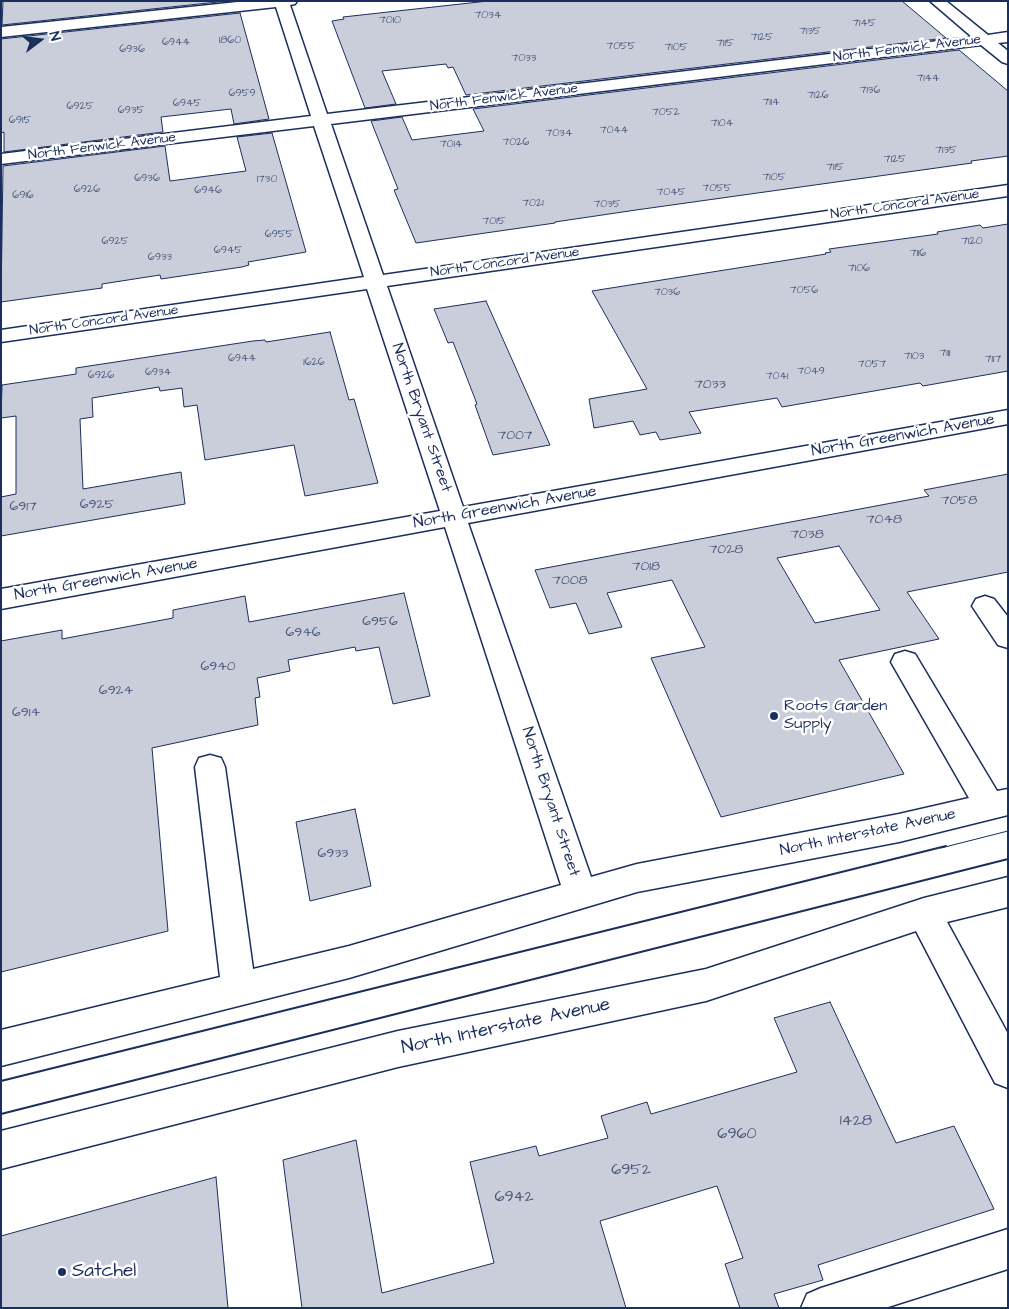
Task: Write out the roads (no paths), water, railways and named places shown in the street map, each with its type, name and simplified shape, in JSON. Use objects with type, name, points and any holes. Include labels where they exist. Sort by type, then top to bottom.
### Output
[{"type":"street","points":[[937,1],[1008,59]]},
{"type":"street","points":[[1,32],[284,2]]},
{"type":"street","name":"North Bryant Street","points":[[284,2],[320,120],[580,893]]},
{"type":"street","name":"North Fenwick Avenue","points":[[1,159],[1008,37]]},
{"type":"street","name":"North Concord Avenue","points":[[1,336],[1008,190]]},
{"type":"street","name":"North Greenwich Avenue","points":[[1,599],[1008,417]]},
{"type":"street","points":[[985,606],[1008,638]]},
{"type":"street","points":[[904,662],[999,804]]},
{"type":"street","points":[[210,767],[239,990]]},
{"type":"street","name":"North Interstate Avenue","points":[[1,1048],[349,962],[580,893],[637,878],[899,828],[999,804]]},
{"type":"street","name":"North Interstate Avenue","points":[[1,1150],[398,1049],[706,985],[924,913],[1008,892]]},
{"type":"street","points":[[924,913],[1008,1070]]},
{"type":"street","points":[[821,1308],[1008,1249]]},
{"type":"tram line","points":[[941,848],[1008,831]]},
{"type":"tram line","points":[[1,1081],[946,846]]},
{"type":"tram line","points":[[1,1114],[1008,859]]},
{"type":"place","name":"Roots Garden Supply","points":[[774,716]]},
{"type":"place","name":"Satchel","points":[[62,1272]]}]
